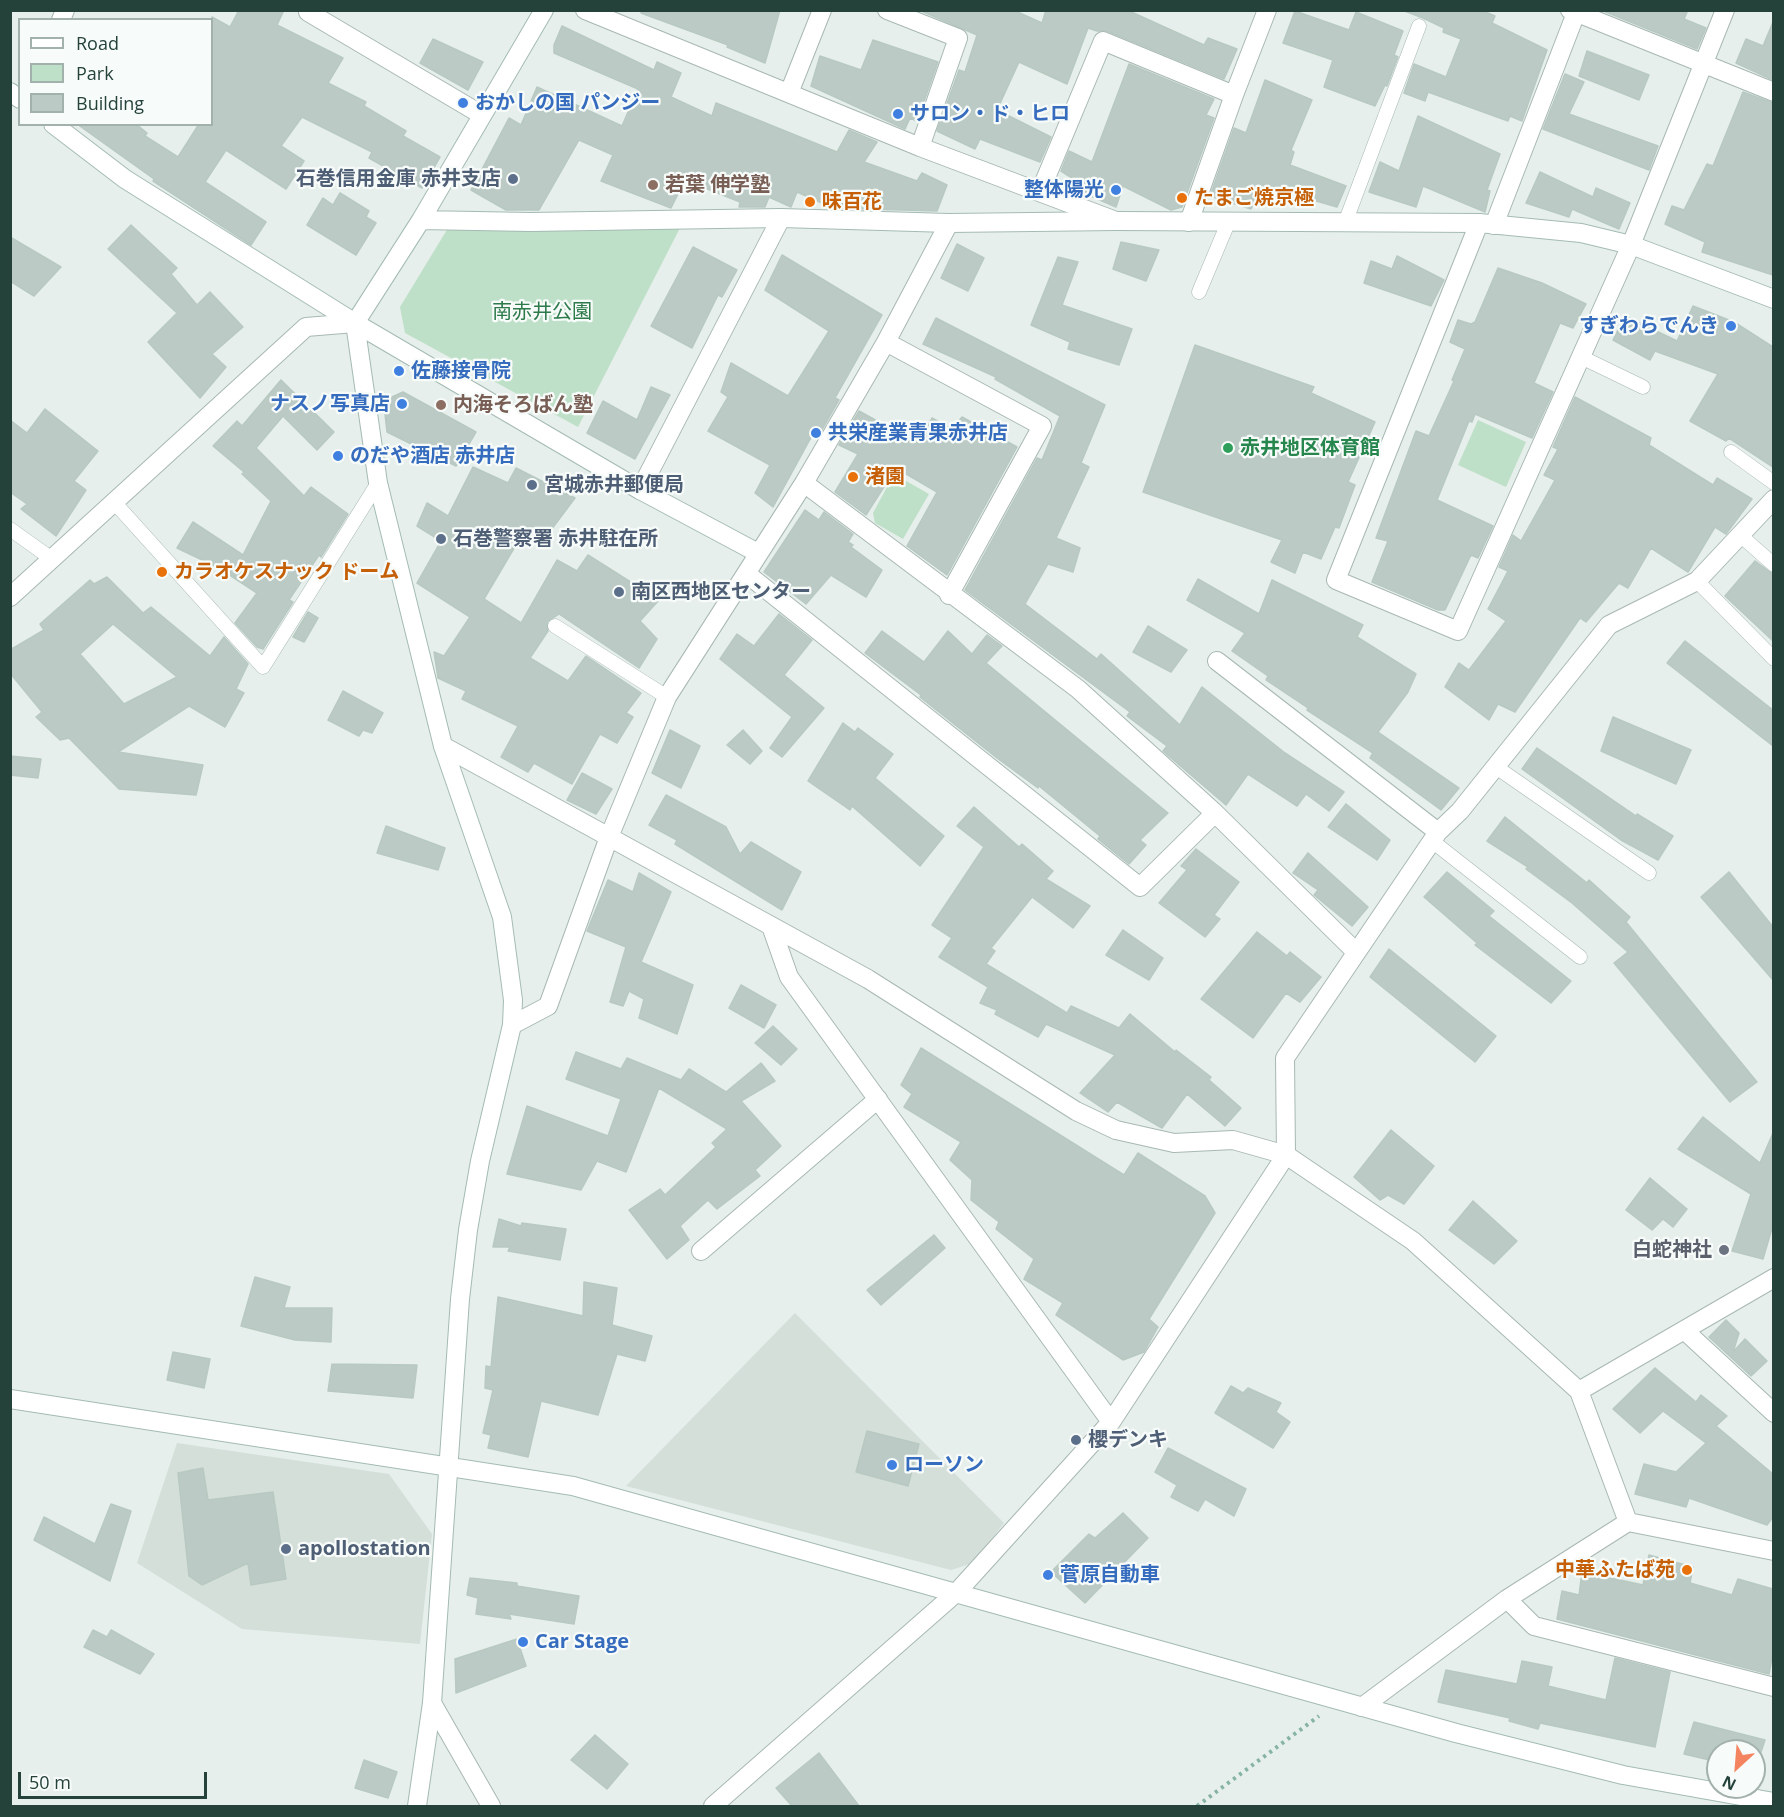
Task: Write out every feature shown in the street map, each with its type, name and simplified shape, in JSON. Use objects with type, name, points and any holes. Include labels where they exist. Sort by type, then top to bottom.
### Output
[{"type":"street","points":[[417,1806],[432,1703],[468,1230],[480,1161],[512,1025],[513,1000],[502,917],[443,746],[378,483],[355,323],[421,220],[544,10]]},
{"type":"street","points":[[585,10],[920,147],[1116,221]]},
{"type":"street","points":[[789,93],[822,10]]},
{"type":"street","points":[[887,10],[958,38],[920,147]]},
{"type":"street","points":[[1189,222],[1267,10]]},
{"type":"street","points":[[1725,10],[1704,66],[1631,245],[1458,631],[1336,580],[1573,12],[1704,66],[1773,92]]},
{"type":"street","points":[[308,12],[482,115]]},
{"type":"street","points":[[1040,192],[1103,41],[1234,95]]},
{"type":"street","points":[[56,126],[125,179],[355,323],[640,490],[758,553]]},
{"type":"street","points":[[421,220],[530,222],[781,218],[949,223],[1116,221],[1486,224],[1581,233],[1631,245],[1773,298]]},
{"type":"street","points":[[640,490],[781,218]]},
{"type":"street","points":[[512,1025],[548,1006],[609,837],[667,697],[804,483],[886,342],[949,223]]},
{"type":"street","points":[[10,597],[306,327],[355,323]]},
{"type":"street","points":[[886,342],[1042,426],[950,595]]},
{"type":"street","points":[[804,483],[1078,689],[1215,813],[1356,952]]},
{"type":"street","points":[[713,1806],[957,1592],[1111,1422],[1286,1155],[1286,1058],[1435,836],[1460,811],[1609,625],[1697,581],[1773,499]]},
{"type":"street","points":[[747,574],[1140,887],[1215,813]]},
{"type":"street","points":[[1217,661],[1435,836]]},
{"type":"street","points":[[443,746],[868,979],[1076,1111],[1116,1130],[1174,1143],[1233,1140],[1286,1155],[1413,1241],[1579,1391],[1628,1522]]},
{"type":"street","points":[[771,926],[789,977],[1111,1422]]},
{"type":"street","points":[[700,1251],[878,1099]]},
{"type":"street","points":[[1579,1391],[1773,1278]]},
{"type":"street","points":[[1684,1330],[1773,1413]]},
{"type":"street","points":[[10,1399],[573,1486],[1339,1701],[1623,1775],[1773,1800]]},
{"type":"street","points":[[1362,1707],[1507,1599],[1628,1522],[1773,1551]]},
{"type":"street","points":[[1507,1599],[1534,1626],[1773,1688]]},
{"type":"street","points":[[432,1703],[491,1806]]},
{"type":"lane","points":[[1345,223],[1419,26]]},
{"type":"lane","points":[[1199,292],[1228,223]]},
{"type":"lane","points":[[1581,357],[1643,387]]},
{"type":"lane","points":[[1731,452],[1773,483]]},
{"type":"lane","points":[[114,502],[263,667],[378,483]]},
{"type":"lane","points":[[10,529],[52,559]]},
{"type":"lane","points":[[1740,535],[1773,565]]},
{"type":"lane","points":[[1697,581],[1773,659]]},
{"type":"lane","points":[[555,626],[667,697]]},
{"type":"lane","points":[[1496,767],[1649,873]]},
{"type":"lane","points":[[1435,836],[1580,957]]},
{"type":"path","points":[[1197,1806],[1339,1701]]},
{"type":"shaded area","points":[[795,1313],[1004,1523],[973,1563],[951,1570],[626,1486]]},
{"type":"shaded area","name":"apollostation","points":[[177,1443],[389,1474],[432,1534],[420,1644],[242,1629],[137,1563]]},
{"type":"green space","name":"南赤井公園","points":[[448,228],[680,228],[578,427],[405,333],[400,307]]},
{"type":"green space","points":[[1478,420],[1526,442],[1506,487],[1458,465]]},
{"type":"green space","points":[[894,474],[929,494],[903,539],[875,523],[873,513]]},
{"type":"building","points":[[239,10],[284,10],[277,25],[343,58],[328,83],[366,102],[364,106],[406,131],[403,136],[440,157],[422,188],[369,158],[372,152],[302,117],[281,146],[304,161],[286,189],[226,150],[205,182],[266,222],[251,245],[153,181],[154,179],[80,126],[138,126],[147,133],[145,136],[178,157],[198,126],[213,126],[212,17],[230,27]]},
{"type":"building","points":[[642,10],[780,10],[765,63],[727,47],[728,45],[641,13]]},
{"type":"building","points":[[919,10],[1013,10],[1042,23],[1046,10],[1127,10],[1204,45],[1208,38],[1237,49],[1224,79],[1107,31],[1088,28],[1067,84],[1019,62],[997,110],[1051,137],[1040,162],[980,139],[975,149],[937,131],[959,70],[965,72],[977,35]]},
{"type":"building","points":[[1402,10],[1481,10],[1495,16],[1492,23],[1547,50],[1522,121],[1510,116],[1508,121],[1428,92],[1425,101],[1404,93],[1414,64],[1446,77],[1461,39],[1443,32],[1444,28]]},
{"type":"building","points":[[1601,10],[1688,10],[1684,19],[1706,28],[1697,49]]},
{"type":"building","points":[[1295,11],[1349,30],[1356,12],[1403,31],[1394,55],[1398,57],[1387,86],[1385,85],[1375,106],[1324,87],[1333,60],[1283,43]]},
{"type":"building","points":[[1773,22],[1773,80],[1736,63],[1746,39],[1763,46]]},
{"type":"building","points":[[562,26],[654,70],[657,62],[681,73],[671,97],[712,116],[716,103],[837,152],[849,130],[877,142],[864,162],[917,181],[922,173],[947,185],[937,211],[833,208],[797,192],[791,207],[769,197],[765,207],[739,207],[740,202],[685,180],[671,208],[601,181],[613,155],[579,140],[539,210],[506,210],[471,190],[509,118],[521,125],[537,87],[622,126],[638,89],[554,53],[554,45]]},
{"type":"building","points":[[433,39],[483,62],[468,90],[420,63]]},
{"type":"building","points":[[873,40],[938,62],[917,121],[910,118],[905,129],[811,86],[820,56],[861,70]]},
{"type":"building","points":[[1587,51],[1649,75],[1639,100],[1579,76]]},
{"type":"building","points":[[1129,64],[1214,99],[1206,115],[1214,118],[1182,207],[1171,210],[1123,186],[1116,207],[1079,191],[1081,184],[1061,171],[1069,151],[1092,162]]},
{"type":"building","points":[[1565,74],[1584,82],[1569,114],[1658,146],[1649,170],[1543,129]]},
{"type":"building","points":[[1265,80],[1312,100],[1291,150],[1294,152],[1290,165],[1346,186],[1337,207],[1261,185],[1251,209],[1210,196],[1234,128],[1246,133]]},
{"type":"building","points":[[1743,92],[1773,103],[1773,275],[1702,252],[1705,242],[1665,224],[1672,206],[1684,210],[1707,164],[1713,166]]},
{"type":"building","points":[[1418,116],[1500,154],[1487,190],[1490,191],[1485,212],[1423,186],[1416,207],[1369,192],[1380,162],[1399,171]]},
{"type":"building","points":[[1540,172],[1593,197],[1596,188],[1630,203],[1619,229],[1572,209],[1569,217],[1526,203]]},
{"type":"building","points":[[340,193],[369,211],[366,217],[376,223],[356,255],[307,225],[323,198],[333,205]]},
{"type":"building","points":[[131,225],[177,268],[171,274],[197,305],[210,292],[243,327],[212,354],[226,367],[200,398],[148,342],[177,313],[108,249]]},
{"type":"building","points":[[10,237],[61,267],[34,296],[10,281]]},
{"type":"building","points":[[1121,242],[1159,250],[1146,281],[1113,269]]},
{"type":"building","points":[[957,244],[984,258],[968,291],[941,278]]},
{"type":"building","points":[[693,247],[737,270],[722,297],[718,295],[692,348],[651,326]]},
{"type":"building","points":[[782,255],[882,315],[835,398],[839,400],[819,435],[814,432],[773,507],[755,493],[770,465],[708,431],[728,397],[721,392],[731,363],[788,396],[829,331],[765,290]]},
{"type":"building","points":[[1397,256],[1444,280],[1431,306],[1364,283],[1371,261],[1392,269]]},
{"type":"building","points":[[1058,257],[1078,262],[1062,305],[1132,329],[1119,365],[1068,349],[1070,342],[1031,325]]},
{"type":"building","points":[[1498,268],[1542,283],[1586,304],[1573,328],[1560,323],[1534,383],[1553,392],[1532,438],[1475,414],[1472,422],[1469,421],[1437,500],[1493,526],[1478,558],[1471,555],[1445,610],[1438,610],[1372,582],[1388,541],[1376,538],[1416,431],[1429,436],[1454,381],[1452,380],[1465,349],[1450,342],[1458,320],[1471,324],[1475,322]]},
{"type":"building","points":[[1693,306],[1734,322],[1773,347],[1773,467],[1729,438],[1726,441],[1690,421],[1718,374],[1655,351],[1650,360],[1613,340],[1625,316],[1677,341]]},
{"type":"building","points":[[936,318],[1105,405],[1081,463],[1089,467],[1056,538],[1080,548],[1073,572],[1048,564],[1025,604],[1097,659],[1101,654],[1180,725],[1202,687],[1285,753],[1344,792],[1329,811],[1306,794],[1297,806],[1248,774],[1226,805],[1163,751],[1167,746],[1127,716],[1130,712],[965,590],[1037,458],[1042,460],[1060,416],[995,379],[996,377],[923,344]]},
{"type":"building","points":[[1195,345],[1314,387],[1311,393],[1375,422],[1348,482],[1355,485],[1339,528],[1335,527],[1321,559],[1303,552],[1295,573],[1271,562],[1282,540],[1143,492]]},
{"type":"building","points":[[281,380],[334,432],[317,450],[283,416],[256,448],[304,496],[311,487],[348,514],[321,557],[319,555],[289,600],[293,602],[263,649],[257,647],[235,623],[257,593],[219,568],[177,548],[193,522],[243,555],[271,501],[242,474],[244,472],[213,446],[237,421],[242,426]]},
{"type":"building","points":[[651,387],[670,395],[635,459],[587,433],[603,401],[637,420]]},
{"type":"building","points":[[403,392],[476,432],[456,466],[387,432],[385,414],[392,397]]},
{"type":"building","points":[[1575,397],[1651,438],[1649,445],[1713,485],[1717,478],[1752,499],[1726,534],[1715,527],[1688,572],[1651,548],[1628,588],[1619,583],[1586,622],[1580,618],[1515,712],[1498,704],[1489,720],[1445,687],[1459,663],[1469,670],[1506,621],[1488,609],[1508,571],[1499,567],[1513,535],[1521,541],[1555,480],[1544,475],[1558,449],[1553,447]]},
{"type":"building","points":[[45,409],[98,451],[74,481],[86,490],[56,536],[21,509],[27,504],[10,492],[10,420],[27,433]]},
{"type":"building","points":[[859,411],[919,444],[932,418],[952,429],[962,417],[1017,447],[947,575],[907,546],[937,492],[896,468],[866,515],[835,492],[858,454],[839,445]]},
{"type":"building","points":[[473,467],[508,483],[516,468],[575,498],[539,546],[523,533],[484,599],[521,623],[557,560],[577,571],[588,555],[659,600],[640,621],[657,639],[639,668],[559,614],[547,622],[548,631],[530,658],[568,681],[586,656],[641,693],[626,713],[633,717],[617,743],[600,734],[572,784],[534,763],[528,772],[501,757],[518,726],[462,699],[466,691],[438,678],[434,652],[444,656],[470,617],[417,583],[441,541],[417,526],[427,503],[448,516]]},
{"type":"building","points":[[805,510],[819,520],[824,512],[853,534],[848,542],[853,545],[851,547],[882,570],[866,597],[831,575],[806,604],[764,572]]},
{"type":"building","points":[[1755,561],[1773,574],[1773,641],[1725,596]]},
{"type":"building","points":[[107,577],[143,613],[151,607],[210,656],[224,637],[248,664],[236,689],[244,693],[225,727],[189,706],[118,752],[203,765],[196,795],[119,789],[69,738],[60,740],[36,717],[42,712],[10,673],[10,650],[44,630],[40,624],[90,580],[94,584]],"holes":[[[113,624],[177,677],[124,704],[80,654]]]},
{"type":"building","points":[[1198,579],[1259,614],[1272,580],[1363,625],[1357,637],[1416,674],[1408,692],[1378,732],[1459,788],[1441,810],[1370,758],[1373,753],[1307,710],[1308,708],[1266,680],[1268,676],[1232,651],[1245,633],[1187,600]]},
{"type":"building","points":[[308,612],[318,618],[304,642],[293,637]]},
{"type":"building","points":[[779,614],[812,640],[784,675],[824,708],[782,757],[770,748],[792,717],[720,659],[737,634],[754,646]]},
{"type":"building","points":[[1148,626],[1187,650],[1171,672],[1133,652]]},
{"type":"building","points":[[882,631],[924,662],[948,631],[972,654],[987,635],[1002,646],[986,663],[1168,813],[1140,840],[1146,845],[1129,864],[1098,839],[1100,836],[1039,786],[1038,788],[997,758],[920,697],[921,695],[865,653]]},
{"type":"building","points":[[1685,641],[1773,710],[1773,746],[1667,663]]},
{"type":"building","points":[[343,691],[383,713],[372,733],[363,730],[359,736],[328,720]]},
{"type":"building","points":[[1613,717],[1691,750],[1676,784],[1601,751]]},
{"type":"building","points":[[843,723],[855,732],[858,728],[893,754],[875,778],[944,836],[920,866],[852,806],[850,810],[808,781]]},
{"type":"building","points":[[670,730],[700,746],[681,788],[652,773]]},
{"type":"building","points":[[743,730],[762,751],[750,764],[727,745]]},
{"type":"building","points":[[1537,748],[1636,816],[1637,814],[1673,836],[1658,860],[1621,840],[1522,769]]},
{"type":"building","points":[[10,756],[41,759],[38,778],[10,775]]},
{"type":"building","points":[[582,773],[612,789],[596,814],[567,800]]},
{"type":"building","points":[[666,795],[726,827],[740,854],[751,842],[801,872],[782,910],[675,844],[677,840],[649,825]]},
{"type":"building","points":[[1346,804],[1390,840],[1377,860],[1328,827]]},
{"type":"building","points":[[974,807],[1019,847],[1022,844],[1053,871],[1046,879],[1090,906],[1073,928],[1032,897],[991,948],[995,951],[986,964],[1067,1013],[1071,1006],[1119,1028],[1130,1014],[1175,1052],[1176,1050],[1211,1077],[1209,1080],[1241,1108],[1225,1126],[1187,1094],[1162,1128],[1117,1102],[1108,1112],[1080,1093],[1115,1055],[1046,1024],[1038,1037],[995,1014],[997,1010],[980,1003],[988,987],[939,957],[952,938],[932,925],[984,847],[957,826]]},
{"type":"building","points":[[1505,817],[1587,883],[1589,880],[1630,917],[1626,922],[1757,1082],[1730,1102],[1614,963],[1628,952],[1572,903],[1526,869],[1528,867],[1487,841]]},
{"type":"building","points":[[386,826],[445,848],[438,870],[377,853]]},
{"type":"building","points":[[1196,849],[1239,882],[1214,915],[1220,919],[1205,937],[1159,903],[1187,870],[1181,866]]},
{"type":"building","points":[[1308,853],[1368,907],[1352,926],[1314,895],[1318,890],[1293,873]]},
{"type":"building","points":[[1447,872],[1494,911],[1489,916],[1571,981],[1551,1003],[1475,945],[1477,943],[1424,897]]},
{"type":"building","points":[[1729,872],[1773,927],[1773,980],[1701,897]]},
{"type":"building","points":[[639,873],[671,892],[641,962],[693,985],[677,1034],[639,1018],[644,999],[629,991],[623,1006],[610,1002],[626,947],[587,931],[608,880],[633,892]]},
{"type":"building","points":[[1123,930],[1163,958],[1149,980],[1106,955]]},
{"type":"building","points":[[1257,932],[1287,956],[1290,952],[1321,977],[1300,1002],[1286,993],[1253,1038],[1201,999]]},
{"type":"building","points":[[1389,949],[1496,1036],[1475,1062],[1370,977]]},
{"type":"building","points":[[741,985],[776,1005],[764,1028],[729,1008]]},
{"type":"building","points":[[773,1026],[797,1049],[781,1065],[755,1043]]},
{"type":"building","points":[[921,1048],[1124,1175],[1138,1153],[1205,1196],[1215,1213],[1149,1319],[1158,1327],[1144,1352],[1123,1360],[1056,1315],[1063,1303],[1024,1279],[1034,1259],[996,1229],[999,1222],[971,1200],[972,1180],[950,1160],[961,1142],[904,1107],[912,1094],[901,1085]]},
{"type":"building","points":[[576,1052],[621,1069],[627,1058],[681,1080],[689,1069],[726,1092],[761,1063],[775,1081],[741,1101],[781,1146],[755,1170],[760,1176],[717,1209],[708,1200],[680,1226],[689,1240],[667,1259],[629,1210],[660,1189],[665,1195],[716,1147],[712,1143],[727,1129],[659,1088],[626,1172],[597,1161],[581,1190],[507,1174],[527,1106],[608,1136],[621,1099],[566,1079]]},
{"type":"building","points":[[1703,1117],[1760,1163],[1773,1133],[1773,1225],[1763,1259],[1732,1251],[1751,1194],[1678,1149]]},
{"type":"building","points":[[1391,1130],[1434,1166],[1404,1204],[1388,1195],[1380,1200],[1354,1177]]},
{"type":"building","points":[[1650,1178],[1687,1209],[1673,1227],[1663,1219],[1652,1230],[1626,1210]]},
{"type":"building","points":[[1473,1201],[1517,1241],[1494,1264],[1449,1230]]},
{"type":"building","points":[[499,1219],[521,1226],[522,1223],[566,1229],[560,1260],[508,1251],[510,1247],[493,1247]]},
{"type":"building","points":[[934,1235],[945,1248],[881,1305],[867,1290]]},
{"type":"building","points":[[255,1277],[290,1287],[284,1308],[332,1308],[331,1342],[295,1340],[241,1326]]},
{"type":"building","points":[[584,1282],[617,1288],[612,1325],[652,1336],[645,1361],[617,1354],[598,1415],[541,1401],[528,1457],[488,1448],[491,1435],[483,1433],[493,1390],[485,1388],[486,1366],[491,1367],[498,1297],[583,1316]]},
{"type":"building","points":[[1726,1320],[1739,1333],[1733,1352],[1745,1339],[1767,1361],[1751,1376],[1709,1337]]},
{"type":"building","points":[[173,1352],[210,1359],[204,1388],[167,1380]]},
{"type":"building","points":[[332,1364],[417,1365],[413,1398],[328,1391]]},
{"type":"building","points":[[1655,1368],[1696,1402],[1701,1395],[1727,1416],[1716,1426],[1773,1474],[1773,1517],[1767,1525],[1689,1498],[1686,1507],[1635,1494],[1644,1464],[1676,1472],[1706,1443],[1663,1411],[1640,1433],[1613,1409]]},
{"type":"building","points":[[1231,1386],[1243,1393],[1248,1388],[1281,1403],[1276,1412],[1290,1422],[1273,1448],[1215,1413]]},
{"type":"building","points":[[867,1431],[919,1444],[908,1486],[856,1472]]},
{"type":"building","points":[[1168,1448],[1246,1489],[1234,1516],[1205,1499],[1198,1511],[1171,1497],[1177,1485],[1155,1472]]},
{"type":"building","points":[[203,1468],[208,1500],[273,1492],[286,1579],[251,1585],[248,1563],[202,1585],[189,1576],[178,1473]]},
{"type":"building","points":[[111,1504],[131,1511],[110,1581],[34,1540],[44,1517],[95,1544]]},
{"type":"building","points":[[1123,1513],[1148,1538],[1085,1603],[1051,1572],[1089,1534],[1095,1538]]},
{"type":"building","points":[[1649,1555],[1693,1567],[1690,1583],[1732,1595],[1738,1579],[1773,1589],[1773,1652],[1769,1674],[1557,1619],[1562,1591],[1579,1595],[1582,1572],[1643,1585]]},
{"type":"building","points":[[470,1578],[517,1583],[517,1586],[579,1596],[574,1624],[509,1614],[511,1619],[476,1614],[478,1598],[467,1595]]},
{"type":"building","points":[[93,1630],[107,1637],[111,1630],[154,1654],[140,1674],[84,1647]]},
{"type":"building","points":[[517,1639],[526,1666],[456,1693],[455,1659]]},
{"type":"building","points":[[1615,1658],[1670,1672],[1655,1747],[1540,1723],[1538,1729],[1509,1721],[1510,1718],[1438,1702],[1446,1670],[1517,1684],[1522,1661],[1552,1667],[1548,1686],[1606,1700]]},
{"type":"building","points":[[1694,1722],[1761,1739],[1706,1739],[1706,1759],[1684,1754]]},
{"type":"building","points":[[595,1735],[628,1764],[607,1789],[571,1760]]},
{"type":"building","points":[[819,1753],[859,1806],[792,1806],[776,1788]]},
{"type":"building","points":[[364,1760],[397,1772],[388,1798],[355,1788]]},
{"type":"place","name":"おかしの国 パンジー","points":[[463,103]]},
{"type":"place","name":"サロン・ド・ヒロ","points":[[898,114]]},
{"type":"place","name":"石巻信用金庫 赤井支店","points":[[513,179]]},
{"type":"place","name":"若葉 伸学塾","points":[[653,185]]},
{"type":"place","name":"整体陽光","points":[[1116,190]]},
{"type":"place","name":"たまご焼京極","points":[[1182,198]]},
{"type":"place","name":"味百花","points":[[810,202]]},
{"type":"place","name":"すぎわらでんき","points":[[1731,326]]},
{"type":"place","name":"佐藤接骨院","points":[[399,371]]},
{"type":"place","name":"ナスノ写真店","points":[[402,404]]},
{"type":"place","name":"内海そろばん塾","points":[[441,405]]},
{"type":"place","name":"共栄産業青果赤井店","points":[[816,433]]},
{"type":"place","name":"赤井地区体育館","points":[[1228,448]]},
{"type":"place","name":"のだや酒店 赤井店","points":[[338,456]]},
{"type":"place","name":"渚園","points":[[853,477]]},
{"type":"place","name":"宮城赤井郵便局","points":[[532,485]]},
{"type":"place","name":"石巻警察署 赤井駐在所","points":[[441,539]]},
{"type":"place","name":"カラオケスナック ドーム","points":[[162,572]]},
{"type":"place","name":"南区西地区センター","points":[[619,592]]},
{"type":"place","name":"白蛇神社","points":[[1724,1250]]},
{"type":"place","name":"櫻デンキ","points":[[1076,1440]]},
{"type":"place","name":"ローソン","points":[[892,1465]]},
{"type":"place","name":"apollostation","points":[[286,1549]]},
{"type":"place","name":"中華ふたば苑","points":[[1687,1570]]},
{"type":"place","name":"菅原自動車","points":[[1048,1575]]},
{"type":"place","name":"Car Stage","points":[[523,1642]]}]
